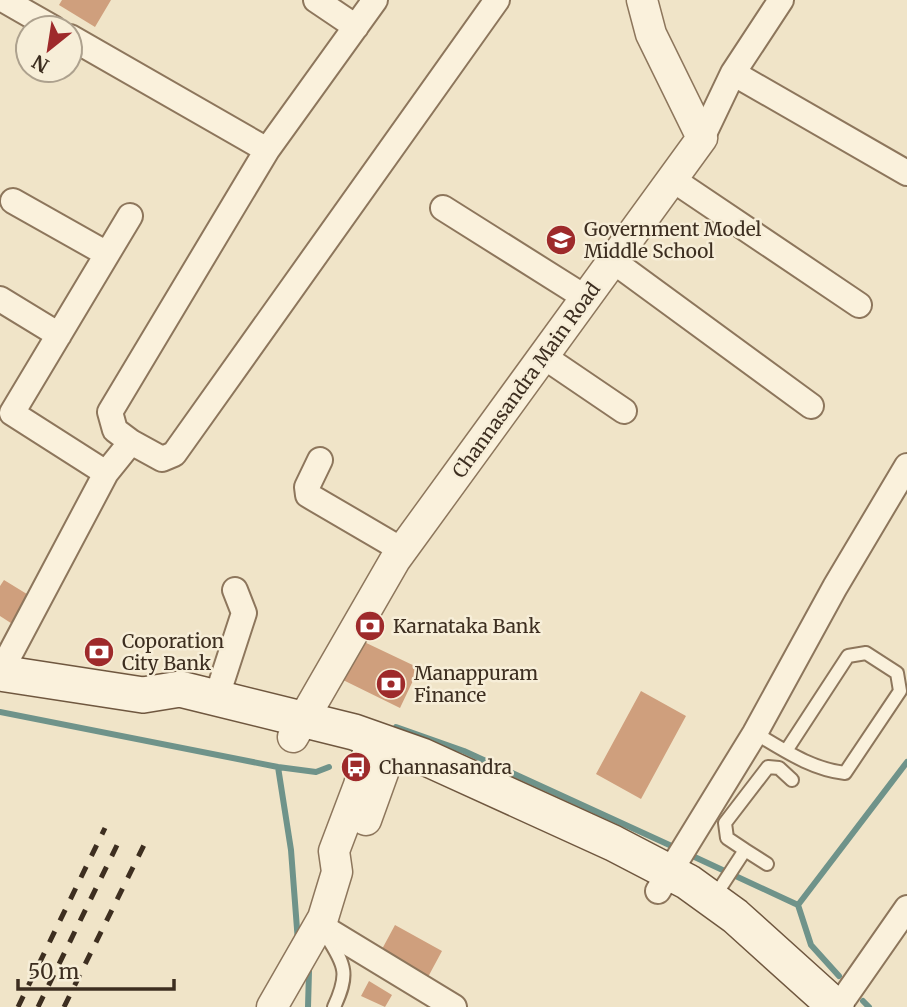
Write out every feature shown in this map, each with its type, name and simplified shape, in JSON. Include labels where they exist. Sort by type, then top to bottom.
[{"type":"main road","points":[[0,673],[143,695],[173,710],[297,729]]},
{"type":"main road","points":[[143,695],[180,689],[216,699],[297,729],[380,751],[671,867],[718,890],[837,1007]]},
{"type":"main road","points":[[671,867],[723,937],[802,1007]]},
{"type":"street","points":[[4,0],[28,14]]},
{"type":"street","points":[[316,0],[356,27]]},
{"type":"street","points":[[375,0],[267,150],[110,412],[115,430],[162,459],[174,454],[497,0]]},
{"type":"street","points":[[702,138],[733,73],[781,0]]},
{"type":"street","points":[[647,4],[652,34],[702,138]]},
{"type":"street","points":[[84,45],[267,150]]},
{"type":"street","points":[[733,73],[907,173]]},
{"type":"street","name":"Channasandra Main Road","points":[[297,729],[402,550],[702,138]]},
{"type":"street","points":[[672,179],[859,304]]},
{"type":"street","points":[[12,201],[107,254]]},
{"type":"street","points":[[443,208],[586,298]]},
{"type":"street","points":[[106,473],[6,409],[59,335],[130,216]]},
{"type":"street","points":[[613,261],[811,406]]},
{"type":"street","points":[[0,299],[59,335]]},
{"type":"street","points":[[543,356],[624,411]]},
{"type":"street","points":[[0,673],[106,473],[131,442]]},
{"type":"street","points":[[320,460],[307,487],[308,495],[402,550]]},
{"type":"street","points":[[671,867],[755,733],[835,587],[907,467]]},
{"type":"street","points":[[216,699],[244,613],[235,590]]},
{"type":"street","points":[[272,1007],[319,925],[337,872],[352,855],[380,751]]},
{"type":"street","points":[[837,1007],[904,920]]},
{"type":"street","points":[[319,925],[453,1007]]},
{"type":"lane","points":[[755,733],[786,751],[822,771],[845,774],[900,691],[897,673],[866,653],[848,656],[786,751]]},
{"type":"lane","points":[[766,863],[727,838],[725,823],[768,767],[779,768],[792,780]]},
{"type":"lane","points":[[718,890],[745,850]]},
{"type":"lane","points":[[319,925],[339,955],[345,972],[344,986],[334,1007]]},
{"type":"building","points":[[62,0],[111,0],[95,27],[84,20],[84,14],[74,14],[59,5]]},
{"type":"building","points":[[4,580],[35,599],[17,627],[0,616],[0,586]]},
{"type":"building","points":[[360,640],[419,668],[400,708],[341,679]]},
{"type":"building","points":[[641,691],[686,716],[641,799],[596,774]]},
{"type":"building","points":[[395,925],[442,951],[428,977],[381,951]]},
{"type":"building","points":[[369,981],[392,995],[385,1007],[361,996]]},
{"type":"waterway","points":[[0,712],[278,767],[316,772],[329,767]]},
{"type":"waterway","points":[[396,727],[464,751],[676,848]]},
{"type":"waterway","points":[[686,853],[798,905],[907,762]]},
{"type":"waterway","points":[[278,767],[291,850],[298,942]]},
{"type":"waterway","points":[[798,905],[811,945],[839,976]]},
{"type":"waterway","points":[[308,1007],[309,971]]},
{"type":"waterway","points":[[863,1001],[869,1007]]},
{"type":"railway","points":[[18,1007],[105,828]]},
{"type":"railway","points":[[38,1007],[122,835]]},
{"type":"railway","points":[[64,1007],[144,845]]},
{"type":"place","name":"Government Model Middle School","points":[[561,240]]},
{"type":"place","name":"Karnataka Bank","points":[[370,626]]},
{"type":"place","name":"Coporation City Bank","points":[[99,652]]},
{"type":"place","name":"Manappuram Finance","points":[[391,684]]},
{"type":"place","name":"Channasandra","points":[[356,767]]}]
